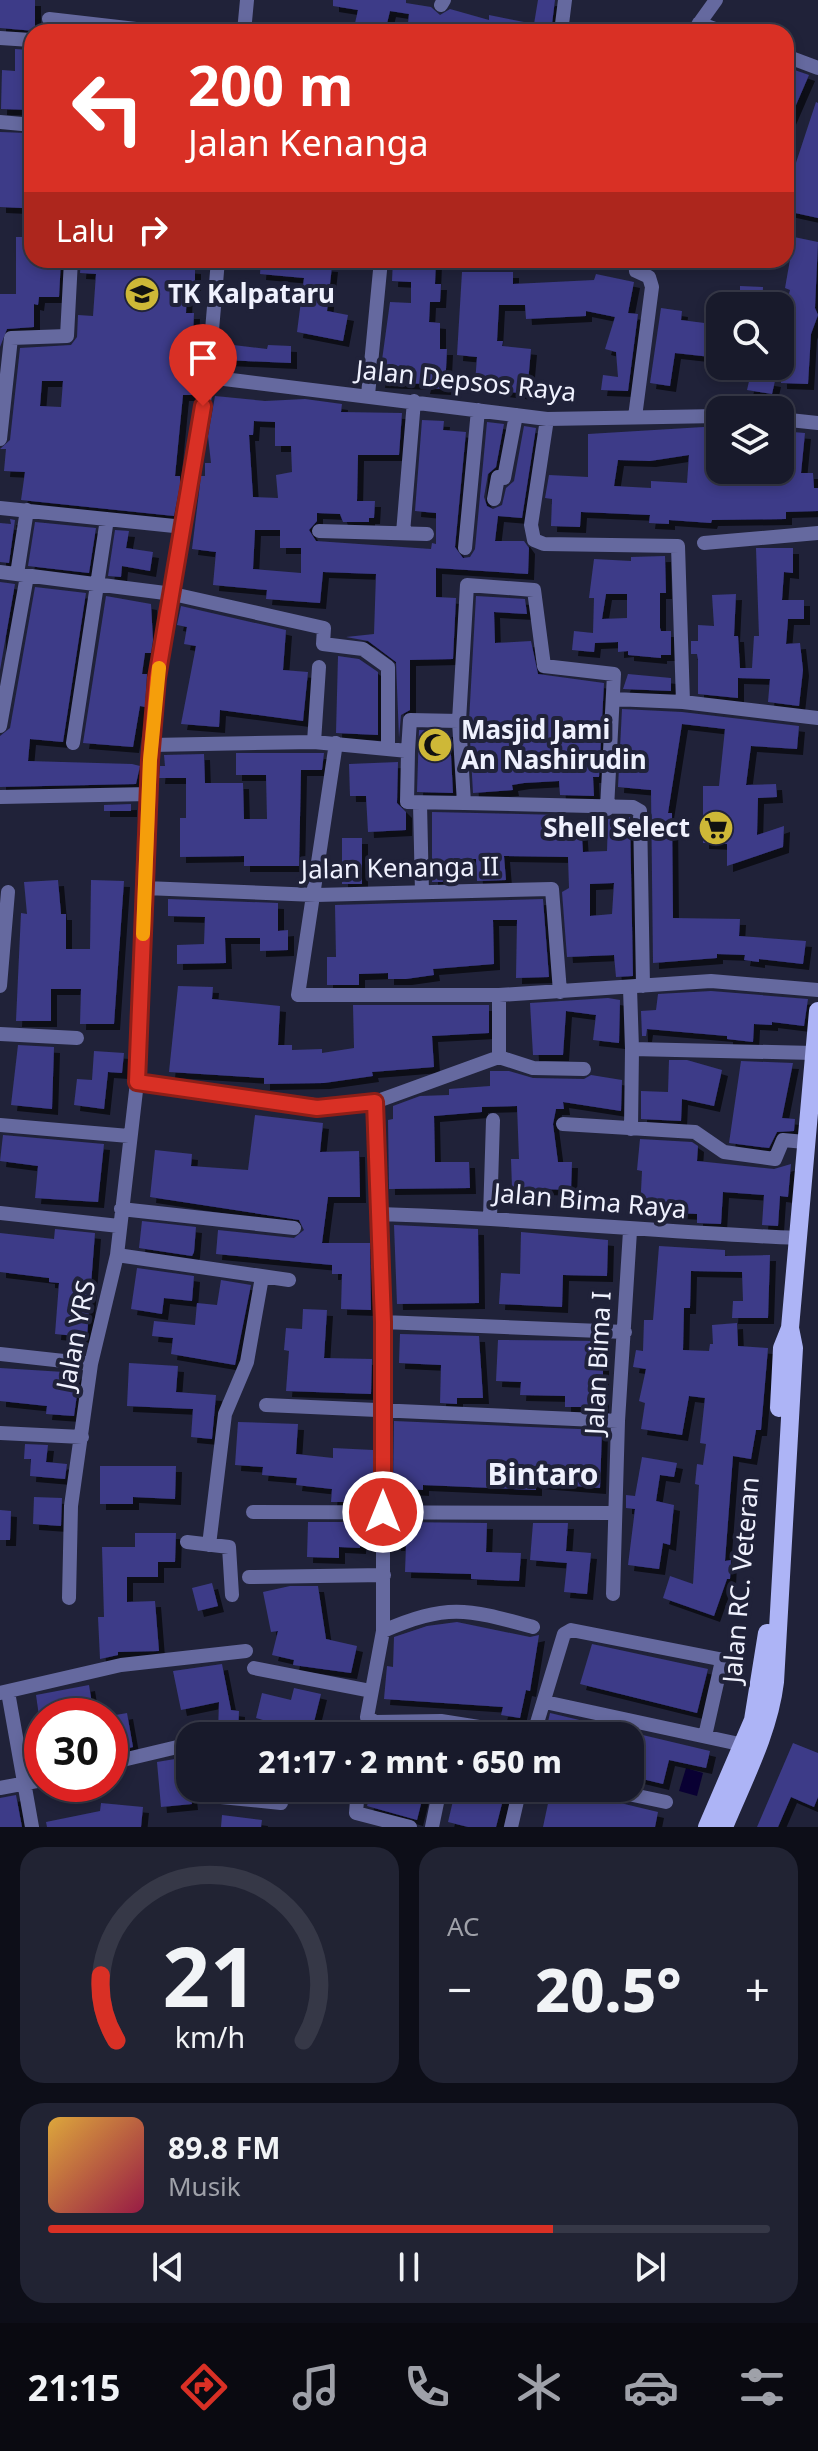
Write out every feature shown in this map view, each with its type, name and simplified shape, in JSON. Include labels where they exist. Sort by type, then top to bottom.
[{"type":"main road","name":"Jalan RC. Veteran","points":[[724,1827],[773,1702],[782,1348],[790,1328],[818,1011]]},
{"type":"main road","name":"Jalan RC. Veteran","points":[[707,1827],[744,1745],[773,1631]]},
{"type":"street","points":[[245,24],[247,0]]},
{"type":"street","points":[[562,24],[565,0]]},
{"type":"street","points":[[699,24],[716,0]]},
{"type":"street","points":[[49,19],[92,24]]},
{"type":"street","points":[[0,38],[24,40]]},
{"type":"street","points":[[794,59],[818,68]]},
{"type":"street","points":[[0,122],[22,124]]},
{"type":"street","points":[[0,439],[11,338],[66,337],[70,268]]},
{"type":"street","name":"Jalan YRS","points":[[69,1598],[71,1506],[91,1364],[117,1255],[137,1082],[151,745],[168,593],[184,527],[208,377],[217,268]]},
{"type":"street","points":[[368,395],[380,268]]},
{"type":"street","points":[[635,417],[652,287],[649,277],[636,268]]},
{"type":"street","name":"Jalan Depsos Raya","points":[[208,377],[547,419],[706,416]]},
{"type":"street","points":[[403,533],[414,401]]},
{"type":"street","points":[[465,548],[478,410]]},
{"type":"street","points":[[494,499],[498,477],[504,478],[516,415]]},
{"type":"street","points":[[547,419],[531,525],[534,540],[544,544],[678,546],[683,702]]},
{"type":"street","points":[[794,420],[818,423]]},
{"type":"street","points":[[0,508],[184,527]]},
{"type":"street","points":[[0,726],[22,575],[27,510]]},
{"type":"street","points":[[73,743],[107,519]]},
{"type":"street","points":[[319,531],[427,534]]},
{"type":"street","points":[[704,543],[818,533]]},
{"type":"street","points":[[0,572],[168,593],[324,628],[323,644],[369,653],[390,672],[388,748]]},
{"type":"street","points":[[464,803],[459,721],[468,584],[534,590],[544,666],[613,673],[607,809]]},
{"type":"street","points":[[314,742],[319,667]]},
{"type":"street","points":[[613,699],[683,702],[818,718]]},
{"type":"street","points":[[459,721],[410,720],[405,799],[420,804],[633,807],[641,815],[631,1129]]},
{"type":"street","points":[[151,745],[314,742],[408,751]]},
{"type":"street","points":[[336,743],[316,895],[298,995],[499,995],[711,981],[818,990]]},
{"type":"street","points":[[0,797],[149,794]]},
{"type":"street","points":[[420,804],[422,892]]},
{"type":"street","name":"Jalan Kenanga II","points":[[145,888],[316,895],[553,890],[560,992]]},
{"type":"street","points":[[0,986],[8,892]]},
{"type":"street","points":[[499,995],[499,1057]]},
{"type":"street","points":[[0,1034],[77,1038]]},
{"type":"street","points":[[632,1049],[814,1053]]},
{"type":"street","points":[[137,1082],[317,1108],[375,1102],[499,1057],[533,1068],[584,1069]]},
{"type":"street","points":[[375,1102],[383,1322],[384,1575],[383,1631],[367,1717],[381,1722],[447,1722]]},
{"type":"street","points":[[490,1217],[493,1120]]},
{"type":"street","points":[[563,1124],[695,1132],[724,1152],[775,1159],[783,1140],[805,1142]]},
{"type":"street","points":[[0,1125],[129,1136]]},
{"type":"street","points":[[121,1209],[294,1228]]},
{"type":"street","points":[[0,1213],[119,1226]]},
{"type":"street","name":"Jalan Bima Raya","points":[[380,1214],[490,1217],[630,1231],[797,1238]]},
{"type":"street","name":"Jalan Bima I","points":[[613,1594],[618,1421],[630,1231]]},
{"type":"street","points":[[117,1255],[216,1276],[289,1280]]},
{"type":"street","points":[[209,1545],[225,1414],[247,1362],[262,1277]]},
{"type":"street","points":[[383,1322],[625,1332]]},
{"type":"street","points":[[0,1354],[91,1364]]},
{"type":"street","points":[[266,1405],[618,1421]]},
{"type":"street","points":[[0,1433],[82,1437]]},
{"type":"street","points":[[253,1512],[615,1513]]},
{"type":"street","points":[[187,1542],[229,1547],[232,1595]]},
{"type":"street","points":[[249,1577],[384,1575]]},
{"type":"street","points":[[383,1631],[418,1616],[469,1610],[533,1627]]},
{"type":"street","points":[[538,1722],[564,1634],[571,1630],[716,1657],[721,1665],[705,1736]]},
{"type":"street","points":[[24,1780],[4,1693],[121,1665],[246,1651]]},
{"type":"street","points":[[254,1668],[371,1691]]},
{"type":"street","points":[[545,1702],[744,1745]]},
{"type":"street","points":[[128,1759],[176,1747]]},
{"type":"street","points":[[0,1788],[24,1784]]},
{"type":"street","points":[[644,1797],[666,1802]]},
{"type":"street","points":[[28,1802],[32,1827]]},
{"type":"street","points":[[271,1802],[281,1803]]},
{"type":"street","points":[[357,1802],[356,1813],[410,1827]]},
{"type":"street","points":[[432,1827],[437,1802]]},
{"type":"street","points":[[511,1827],[517,1802]]},
{"type":"shaded area","points":[[686,1768],[703,1773],[697,1796],[679,1791]]},
{"type":"building","points":[[0,0],[35,0],[35,24],[24,24],[24,30],[0,28]]},
{"type":"building","points":[[333,0],[406,0],[406,3],[431,7],[440,15],[450,9],[489,20],[489,15],[534,24],[408,24],[409,14],[390,11],[387,24],[355,24],[358,10],[333,6]]},
{"type":"building","points":[[538,0],[555,0],[552,24],[534,24]]},
{"type":"building","points":[[15,49],[24,50],[24,110],[1,109],[2,70],[15,71]]},
{"type":"building","points":[[794,70],[809,75],[794,110]]},
{"type":"building","points":[[816,102],[818,218],[794,213],[794,169]]},
{"type":"building","points":[[0,132],[24,133],[22,208],[0,207]]},
{"type":"building","points":[[16,237],[24,237],[24,268],[61,268],[59,297],[39,297],[38,305],[34,304],[34,327],[7,329],[0,347],[0,294],[16,294]]},
{"type":"building","points":[[794,237],[818,242],[815,308],[818,315],[811,334],[808,384],[781,383],[781,380],[794,380],[794,292],[785,288],[789,268],[794,268]]},
{"type":"building","points":[[80,268],[195,268],[195,285],[187,285],[186,313],[194,313],[193,335],[182,335],[183,365],[199,365],[195,395],[183,395],[175,476],[180,476],[180,485],[174,516],[21,500],[25,472],[4,471],[6,449],[0,449],[10,440],[20,348],[71,345],[77,337],[78,315],[93,316],[96,274],[80,273]],"holes":[[[42,381],[63,381],[61,407],[40,406]]]},
{"type":"building","points":[[260,268],[332,268],[327,311],[348,315],[343,341],[297,332],[304,278],[260,274]]},
{"type":"building","points":[[393,268],[436,268],[435,284],[441,284],[440,302],[430,302],[429,322],[440,323],[440,349],[447,349],[445,389],[424,388],[425,384],[379,382],[390,302],[411,303],[411,282],[392,281]]},
{"type":"building","points":[[462,272],[513,272],[513,284],[594,280],[596,274],[634,282],[628,313],[638,314],[628,391],[601,390],[603,375],[618,377],[616,352],[605,349],[615,317],[586,311],[586,316],[526,319],[525,305],[499,305],[497,341],[503,341],[502,346],[531,349],[527,394],[502,391],[502,385],[475,383],[477,357],[457,355]]},
{"type":"building","points":[[740,286],[763,287],[763,292],[740,292]]},
{"type":"building","points":[[661,308],[682,311],[681,320],[706,323],[706,356],[675,353],[670,386],[650,383]]},
{"type":"building","points":[[225,344],[267,349],[268,345],[291,346],[291,363],[224,360]]},
{"type":"building","points":[[749,380],[775,381],[772,394],[747,390]]},
{"type":"building","points":[[215,396],[265,401],[305,399],[342,404],[341,412],[402,413],[399,455],[358,455],[357,501],[375,501],[374,518],[369,518],[369,522],[343,522],[340,514],[317,513],[317,521],[309,530],[316,541],[431,549],[432,543],[436,544],[436,513],[415,511],[422,420],[444,421],[443,430],[466,432],[455,547],[463,558],[470,557],[475,549],[487,422],[504,424],[496,467],[488,474],[484,497],[487,506],[493,509],[502,505],[506,488],[514,481],[524,426],[536,428],[522,518],[498,516],[495,541],[524,541],[529,548],[528,574],[436,568],[436,597],[456,598],[453,659],[410,660],[410,710],[401,715],[399,738],[396,662],[368,641],[346,637],[374,634],[376,574],[323,572],[320,603],[266,599],[267,590],[213,585],[216,552],[192,549],[201,476],[205,476],[205,463],[211,463],[208,436]],"holes":[[[254,421],[275,422],[275,446],[291,446],[292,472],[276,475],[278,498],[253,497],[249,435],[253,435]],[[255,530],[280,530],[280,548],[301,548],[301,573],[253,569]]]},
{"type":"building","points":[[706,427],[706,484],[794,484],[794,432],[805,433],[801,473],[813,473],[814,488],[818,488],[818,511],[786,512],[786,519],[712,520],[711,523],[669,520],[669,524],[649,523],[650,515],[581,512],[580,527],[551,526],[552,499],[545,498],[549,475],[588,477],[588,434]],"holes":[[[689,455],[687,483],[651,481],[651,488],[614,486],[618,460],[650,461]]]},
{"type":"building","points":[[10,519],[15,520],[9,563],[0,562],[0,523],[11,524]]},
{"type":"building","points":[[35,522],[96,528],[89,573],[28,566]]},
{"type":"building","points":[[115,530],[129,531],[126,548],[153,552],[150,571],[122,566],[121,577],[108,576]]},
{"type":"building","points":[[756,548],[793,548],[793,573],[784,572],[782,600],[804,600],[804,619],[788,619],[786,644],[800,643],[803,670],[799,706],[768,702],[770,679],[738,678],[738,698],[698,694],[698,660],[697,654],[691,654],[691,641],[698,641],[698,625],[714,626],[712,595],[736,594],[734,636],[738,636],[740,668],[752,668],[754,636],[759,636]]},
{"type":"building","points":[[665,556],[666,593],[660,593],[660,628],[661,631],[671,631],[671,655],[661,655],[661,658],[628,655],[628,651],[618,652],[618,642],[595,643],[594,652],[572,650],[574,631],[593,633],[594,598],[589,598],[594,559],[631,561],[631,557]],"holes":[[[606,594],[627,594],[627,618],[602,619]]]},
{"type":"building","points":[[0,582],[15,584],[0,670]]},
{"type":"building","points":[[35,587],[86,593],[63,742],[30,739],[28,761],[132,764],[140,766],[136,784],[0,787],[0,736],[10,728]]},
{"type":"building","points":[[106,596],[151,604],[153,640],[151,653],[145,653],[142,674],[147,674],[145,707],[140,706],[133,747],[83,743]]},
{"type":"building","points":[[476,596],[525,599],[527,614],[494,612],[495,643],[531,641],[538,674],[604,683],[599,777],[593,777],[594,796],[560,795],[559,781],[524,783],[512,785],[513,790],[473,793],[469,721]]},
{"type":"building","points":[[181,606],[286,630],[283,670],[308,672],[303,721],[220,710],[219,727],[181,724],[196,646],[184,644],[187,627],[177,625]]},
{"type":"building","points":[[338,656],[359,659],[378,672],[378,735],[336,733]]},
{"type":"building","points":[[628,674],[671,678],[671,691],[623,689]]},
{"type":"building","points":[[622,709],[682,712],[799,726],[797,749],[751,746],[746,785],[776,784],[777,797],[758,798],[757,835],[784,826],[783,847],[727,866],[727,844],[703,843],[703,786],[719,786],[725,729],[682,724],[668,813],[672,813],[673,918],[740,919],[739,936],[806,941],[803,964],[759,959],[759,962],[744,960],[745,955],[717,954],[717,958],[653,963],[651,790],[618,787]]},
{"type":"building","points":[[419,730],[447,731],[450,736],[453,793],[417,792]]},
{"type":"building","points":[[236,753],[324,753],[322,770],[301,770],[299,866],[244,866],[244,856],[180,857],[180,818],[186,818],[186,778],[159,778],[160,766],[165,766],[164,755],[204,754],[205,783],[243,783],[244,819],[267,819],[266,775],[236,775]]},
{"type":"building","points":[[398,762],[397,803],[406,812],[406,830],[368,832],[366,796],[350,796],[349,764]]},
{"type":"building","points":[[131,804],[131,811],[104,811],[104,805]]},
{"type":"building","points":[[432,812],[561,815],[561,823],[581,823],[583,852],[607,851],[608,819],[630,817],[633,976],[616,977],[614,955],[567,957],[562,892],[569,888],[568,857],[504,856],[506,880],[477,881],[476,859],[450,859],[451,882],[432,882]],"holes":[[[614,883],[612,914],[590,916],[590,884]]]},
{"type":"building","points":[[342,838],[362,838],[362,884],[342,884]]},
{"type":"building","points":[[58,880],[61,914],[66,914],[66,949],[90,949],[91,880],[124,881],[114,1024],[80,1024],[81,989],[51,989],[51,1021],[16,1021],[21,913],[27,914],[24,882]]},
{"type":"building","points":[[168,899],[278,903],[278,931],[288,930],[288,950],[260,951],[260,938],[225,938],[226,963],[177,964],[177,945],[204,944],[205,917],[168,916]]},
{"type":"building","points":[[543,899],[549,977],[516,978],[517,920],[493,920],[494,964],[433,969],[434,975],[406,979],[388,979],[388,973],[359,974],[359,985],[327,985],[327,957],[336,957],[335,905]]},
{"type":"building","points":[[178,986],[213,987],[212,999],[280,1006],[278,1045],[292,1045],[292,1050],[322,1049],[322,1053],[354,1048],[353,1005],[489,1005],[489,1033],[432,1036],[434,1067],[372,1072],[373,1076],[324,1083],[264,1084],[264,1078],[169,1072]]},
{"type":"building","points":[[711,991],[808,999],[804,1026],[772,1022],[772,1025],[754,1024],[753,1042],[727,1039],[727,1036],[647,1029],[646,1036],[642,1036],[641,1011],[656,1010],[658,994]]},
{"type":"building","points":[[620,1000],[619,1043],[593,1040],[596,1015],[566,1011],[563,1055],[533,1055],[530,1003]]},
{"type":"building","points":[[18,1045],[54,1047],[52,1109],[11,1105]]},
{"type":"building","points":[[94,1051],[124,1053],[122,1073],[108,1072],[104,1109],[74,1105],[77,1079],[92,1080]]},
{"type":"building","points":[[669,1060],[687,1060],[722,1070],[714,1106],[682,1099],[681,1121],[641,1119],[641,1091],[668,1092]]},
{"type":"building","points":[[741,1061],[793,1063],[782,1118],[795,1119],[794,1131],[777,1132],[769,1148],[729,1143]]},
{"type":"building","points":[[490,1071],[509,1071],[533,1078],[584,1079],[591,1075],[622,1080],[621,1111],[563,1102],[564,1109],[556,1109],[553,1124],[558,1162],[572,1162],[571,1190],[512,1188],[511,1159],[519,1159],[517,1106],[482,1107],[482,1112],[434,1116],[435,1162],[469,1162],[470,1188],[389,1189],[388,1120],[393,1119],[393,1106],[420,1096],[449,1095],[449,1089],[490,1086]]},
{"type":"building","points":[[255,1115],[323,1123],[320,1152],[359,1151],[360,1197],[328,1197],[322,1243],[370,1243],[371,1310],[341,1309],[342,1274],[332,1274],[332,1265],[216,1254],[218,1230],[294,1238],[304,1230],[299,1220],[150,1197],[155,1150],[192,1154],[191,1166],[248,1170]]},
{"type":"building","points":[[3,1135],[104,1144],[98,1202],[35,1198],[38,1166],[0,1161]]},
{"type":"building","points":[[640,1139],[692,1142],[698,1146],[697,1161],[774,1169],[791,1164],[788,1197],[780,1196],[778,1226],[762,1225],[764,1195],[723,1192],[721,1224],[697,1223],[697,1214],[640,1211],[642,1171],[637,1170]]},
{"type":"building","points":[[142,1221],[196,1227],[192,1256],[139,1248]]},
{"type":"building","points":[[394,1225],[478,1229],[479,1303],[397,1304]]},
{"type":"building","points":[[55,1229],[95,1233],[87,1337],[55,1334],[59,1283],[49,1282],[49,1278],[0,1272],[0,1233],[54,1239]]},
{"type":"building","points":[[521,1232],[608,1240],[607,1276],[563,1275],[562,1307],[499,1304],[501,1273],[520,1274]]},
{"type":"building","points":[[659,1246],[725,1250],[725,1256],[770,1255],[768,1318],[732,1318],[733,1301],[743,1301],[742,1272],[691,1271],[690,1308],[684,1308],[683,1350],[709,1351],[710,1344],[713,1344],[712,1325],[737,1323],[738,1346],[768,1348],[761,1430],[756,1430],[751,1459],[733,1456],[725,1561],[731,1560],[730,1579],[727,1579],[714,1616],[663,1598],[670,1576],[693,1584],[699,1485],[695,1484],[697,1464],[703,1465],[706,1444],[700,1443],[705,1398],[689,1396],[682,1435],[641,1429],[645,1403],[639,1401],[646,1369],[633,1367],[636,1350],[643,1351],[644,1320],[653,1320]]},
{"type":"building","points":[[137,1268],[194,1276],[192,1301],[164,1298],[162,1314],[131,1309]]},
{"type":"building","points":[[221,1280],[251,1285],[235,1365],[171,1354],[173,1338],[152,1336],[154,1321],[195,1325],[197,1303],[217,1305]]},
{"type":"building","points":[[303,1309],[327,1310],[324,1358],[372,1359],[371,1394],[286,1391],[289,1351],[284,1350],[286,1328],[302,1329]]},
{"type":"building","points":[[400,1334],[479,1336],[483,1398],[457,1398],[457,1404],[440,1403],[441,1365],[399,1363]]},
{"type":"building","points":[[498,1340],[603,1341],[603,1407],[565,1407],[565,1396],[520,1395],[521,1382],[496,1381]]},
{"type":"building","points":[[129,1363],[178,1366],[176,1392],[216,1395],[212,1439],[191,1437],[193,1409],[127,1406]]},
{"type":"building","points":[[0,1368],[80,1373],[74,1416],[46,1414],[47,1406],[0,1401]]},
{"type":"building","points":[[394,1421],[602,1430],[600,1488],[536,1483],[536,1490],[423,1485],[423,1490],[393,1488]]},
{"type":"building","points":[[238,1422],[298,1424],[296,1454],[333,1458],[333,1448],[373,1450],[373,1502],[331,1502],[332,1489],[296,1485],[297,1478],[262,1475],[263,1467],[235,1465]]},
{"type":"building","points":[[25,1444],[48,1445],[46,1462],[67,1464],[65,1479],[30,1476],[31,1459],[24,1459]]},
{"type":"building","points":[[642,1457],[677,1463],[674,1477],[660,1475],[656,1501],[674,1505],[670,1545],[663,1543],[659,1569],[628,1565],[635,1509],[626,1508],[626,1495],[635,1496]]},
{"type":"building","points":[[100,1466],[176,1466],[175,1499],[133,1497],[133,1504],[100,1504]]},
{"type":"building","points":[[34,1497],[62,1498],[61,1526],[33,1524]]},
{"type":"building","points":[[0,1510],[11,1511],[10,1540],[0,1540]]},
{"type":"building","points":[[308,1522],[361,1522],[360,1548],[339,1547],[339,1558],[307,1557]]},
{"type":"building","points":[[396,1522],[487,1523],[486,1552],[521,1553],[519,1581],[471,1579],[471,1574],[405,1572],[406,1545],[395,1545]]},
{"type":"building","points":[[533,1523],[568,1523],[566,1551],[591,1553],[587,1594],[564,1592],[567,1563],[530,1560]]},
{"type":"building","points":[[135,1533],[176,1533],[175,1562],[158,1562],[158,1577],[127,1577],[127,1602],[155,1601],[159,1651],[118,1652],[118,1655],[100,1659],[98,1617],[104,1617],[102,1547],[135,1547]]},
{"type":"building","points":[[212,1583],[218,1606],[198,1611],[192,1588]]},
{"type":"building","points":[[290,1586],[318,1586],[326,1639],[357,1646],[351,1673],[293,1665],[294,1660],[272,1655],[278,1631],[271,1632],[263,1592]]},
{"type":"building","points":[[457,1622],[530,1637],[539,1635],[530,1691],[526,1690],[520,1718],[501,1715],[503,1707],[384,1699],[387,1666],[393,1667],[394,1637],[427,1626]]},
{"type":"building","points":[[592,1644],[708,1669],[697,1713],[580,1684]]},
{"type":"building","points":[[222,1664],[231,1710],[239,1711],[238,1722],[218,1722],[219,1702],[181,1710],[173,1671]]},
{"type":"building","points":[[89,1685],[91,1698],[36,1698],[36,1695]]},
{"type":"building","points":[[294,1688],[321,1694],[314,1722],[270,1722],[256,1718],[262,1693],[291,1700]]},
{"type":"building","points":[[550,1713],[588,1722],[548,1722]]},
{"type":"building","points":[[128,1719],[133,1747],[128,1748]]},
{"type":"building","points":[[644,1735],[710,1751],[706,1768],[669,1760],[663,1784],[644,1779]]},
{"type":"building","points":[[793,1743],[818,1753],[818,1797],[814,1807],[791,1797],[778,1827],[757,1827]]},
{"type":"building","points":[[176,1759],[176,1802],[192,1804],[161,1807],[157,1762]]},
{"type":"building","points":[[16,1795],[22,1827],[0,1827],[0,1798]]},
{"type":"building","points":[[368,1802],[422,1802],[417,1820],[367,1806]]},
{"type":"building","points":[[453,1802],[502,1802],[496,1827],[468,1827],[448,1822]]},
{"type":"building","points":[[548,1802],[616,1802],[658,1812],[655,1827],[543,1827]]},
{"type":"building","points":[[101,1803],[143,1807],[141,1827],[47,1827],[46,1822],[100,1811]]},
{"type":"building","points":[[222,1815],[262,1820],[261,1827],[221,1827]]},
{"type":"slow traffic","points":[[143,934],[150,760],[159,668]]},
{"type":"place","name":"TK Kalpataru","points":[[142,294]]},
{"type":"place","name":"Masjid Jami An Nashirudin","points":[[435,745]]},
{"type":"place","name":"Shell Select","points":[[716,828]]},
{"type":"district","name":"Bintaro","points":[[543,1475]]},
{"type":"route","points":[[203,406],[157,678],[150,760],[137,1082],[317,1108],[375,1102],[383,1322],[383,1512]]}]
